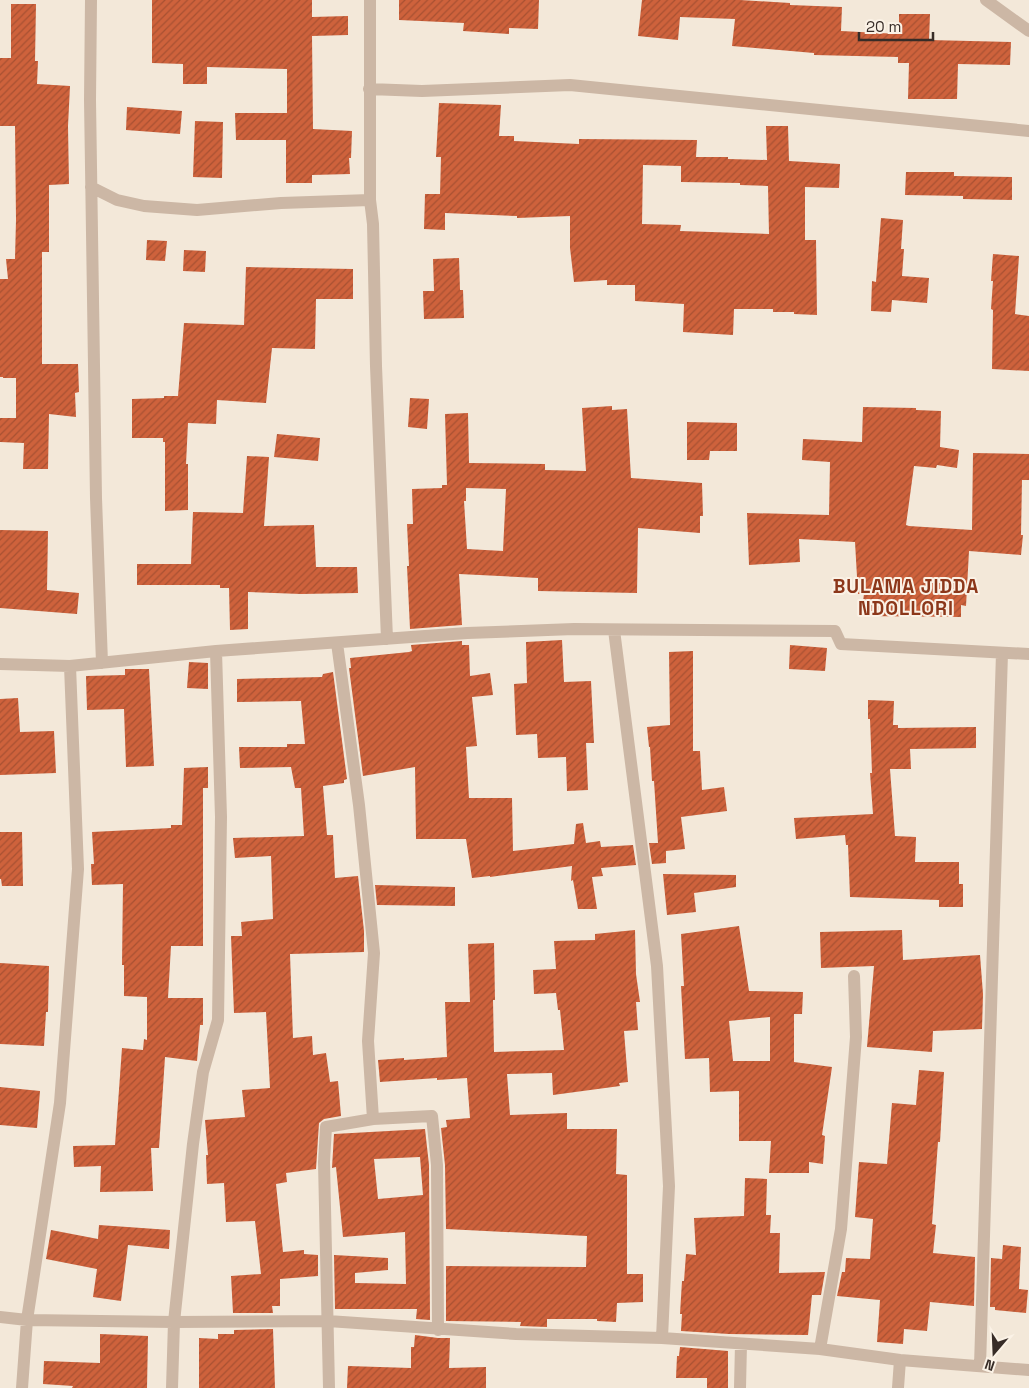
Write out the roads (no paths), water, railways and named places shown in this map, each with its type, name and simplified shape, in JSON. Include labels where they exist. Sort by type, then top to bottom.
[{"type":"street","points":[[91,0],[91,187],[96,498],[102,663]]},
{"type":"street","points":[[370,0],[370,200],[373,224],[376,366],[387,639]]},
{"type":"street","points":[[986,0],[1029,31]]},
{"type":"street","points":[[369,89],[422,91],[570,85],[1029,131]]},
{"type":"street","points":[[91,187],[117,200],[144,206],[197,210],[282,203],[370,200]]},
{"type":"street","points":[[0,664],[70,666],[216,652],[467,633],[574,629],[835,631],[841,644],[1029,654]]},
{"type":"street","points":[[614,630],[657,966],[669,1186],[662,1338]]},
{"type":"street","points":[[337,643],[359,805],[374,953],[368,1041],[372,1119]]},
{"type":"street","points":[[172,1388],[174,1322],[193,1144],[203,1072],[218,1020],[221,817],[216,652]]},
{"type":"street","points":[[980,1366],[1002,654]]},
{"type":"street","points":[[22,1388],[27,1320],[60,1103],[78,869],[70,666]]},
{"type":"street","points":[[820,1349],[841,1229],[856,1037],[854,976]]},
{"type":"street","points":[[329,1388],[324,1162],[326,1127],[372,1119],[432,1116],[437,1166],[438,1330]]},
{"type":"street","points":[[0,1317],[27,1320],[174,1322],[328,1321],[516,1334],[662,1338],[820,1349],[900,1360],[1029,1370]]},
{"type":"street","points":[[740,1388],[741,1344]]},
{"type":"street","points":[[898,1388],[900,1360]]},
{"type":"district","name":"BULAMA JIDDA NDOLLORI","points":[[906,597]]}]
